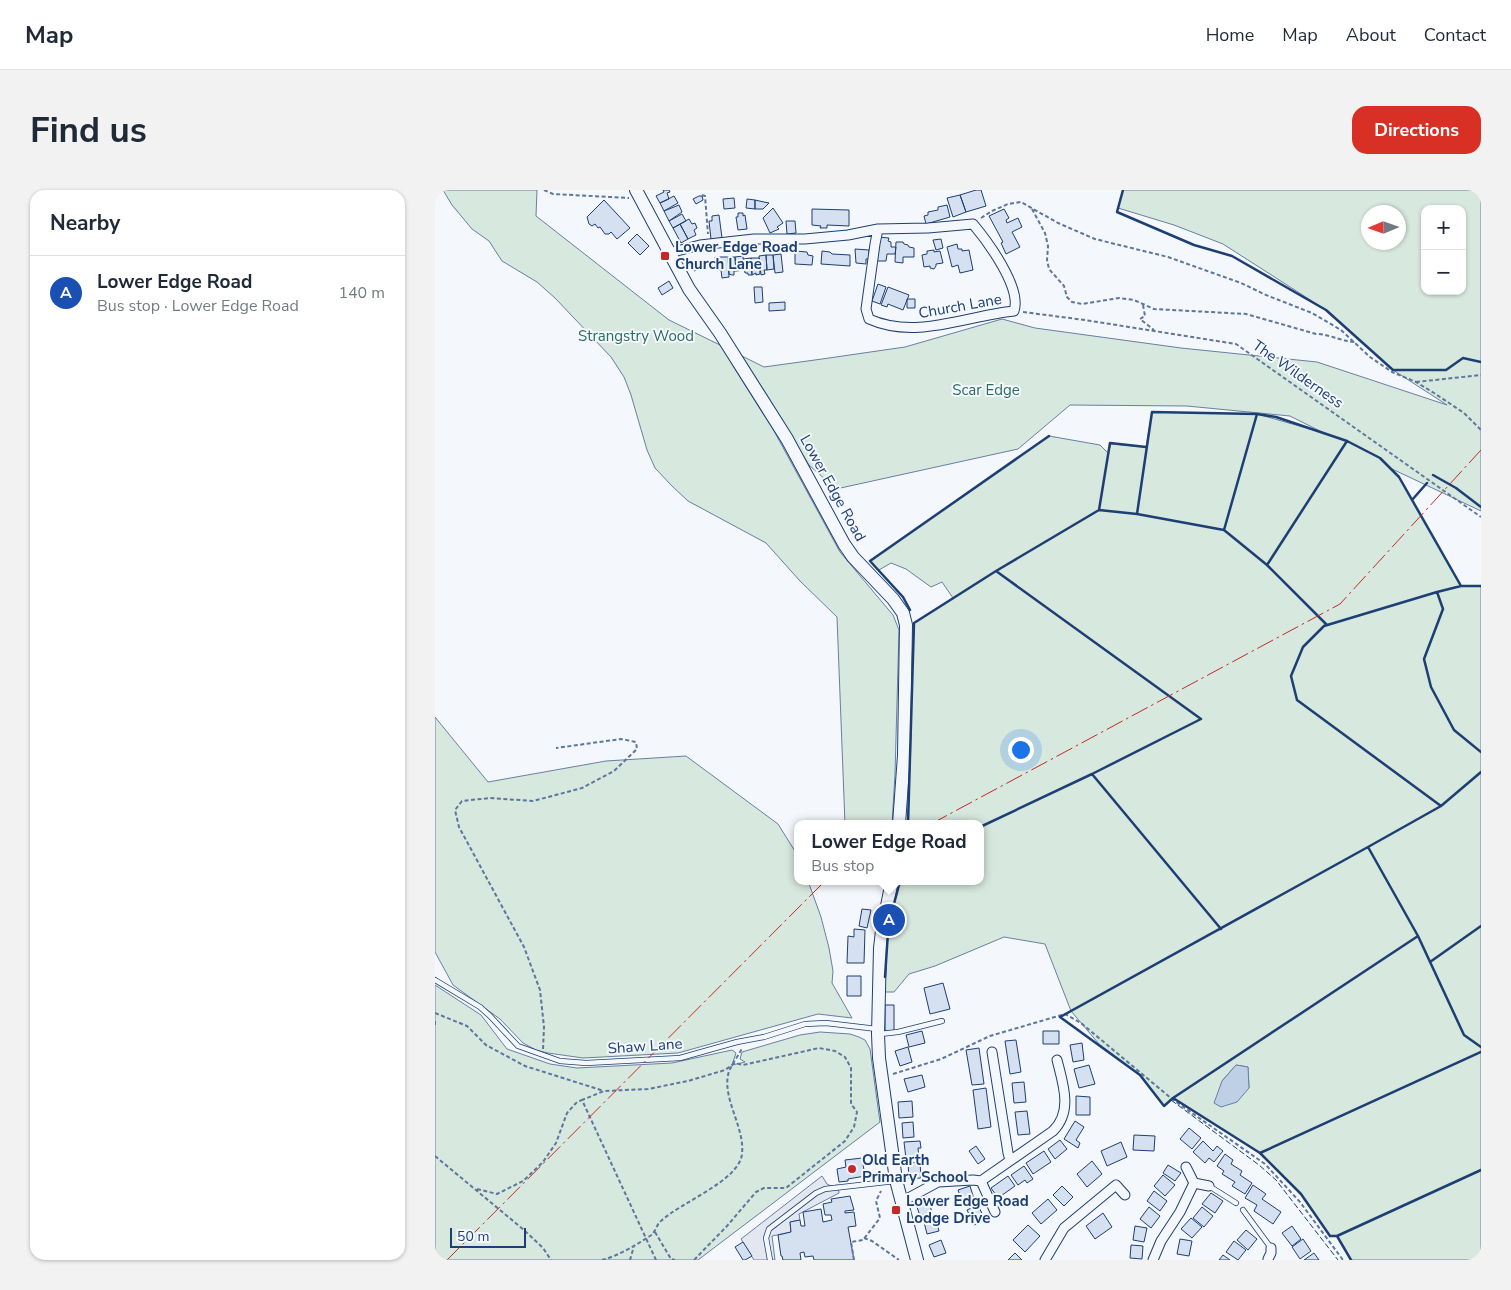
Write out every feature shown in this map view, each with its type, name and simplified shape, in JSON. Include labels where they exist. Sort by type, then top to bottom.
[{"type":"street","name":"Lower Edge Road","points":[[638,194],[689,289],[720,333],[787,439],[844,544],[853,557],[893,599],[903,613],[906,625],[907,653],[904,755],[899,820]]},
{"type":"street","points":[[669,252],[709,244],[754,239],[805,239],[878,229],[928,228],[973,224]]},
{"type":"street","name":"Church Lane","points":[[878,229],[866,309],[869,319],[883,326],[912,328],[1014,311],[1016,304],[1014,291],[991,249],[973,224]]},
{"type":"street","points":[[891,885],[882,930],[878,1032],[881,1077],[891,1181],[901,1202],[917,1260]]},
{"type":"street","points":[[992,1052],[1010,1160]]},
{"type":"street","points":[[901,1202],[938,1182],[981,1181],[1053,1132],[1060,1121],[1065,1098],[1057,1060]]},
{"type":"street","points":[[1185,1167],[1194,1183],[1209,1186]]},
{"type":"street","points":[[981,1181],[995,1212]]},
{"type":"street","points":[[1153,1260],[1161,1240],[1180,1212],[1194,1183]]},
{"type":"street","points":[[1045,1260],[1068,1224],[1116,1185],[1125,1195]]},
{"type":"street","points":[[1271,1248],[1271,1260]]},
{"type":"lane","name":"Shaw Lane","points":[[435,980],[479,1007],[518,1046],[542,1056],[573,1063],[680,1058],[763,1037],[805,1024],[826,1023],[878,1032],[898,1032],[942,1021]]},
{"type":"lane","points":[[770,1260],[766,1238],[769,1229],[816,1193],[825,1190],[891,1181]]},
{"type":"lane","points":[[1209,1186],[1236,1203]]},
{"type":"lane","points":[[1243,1210],[1271,1248]]},
{"type":"path","points":[[544,190],[553,194],[638,194]]},
{"type":"path","points":[[701,195],[705,196],[709,244]]},
{"type":"path","points":[[973,224],[992,211],[1007,204],[1021,202],[1058,223],[1095,239],[1168,257],[1241,283],[1312,313],[1341,330],[1370,357],[1392,372],[1416,382],[1464,413],[1481,430]]},
{"type":"path","points":[[1031,208],[1045,233],[1048,246],[1047,260],[1049,269],[1064,286],[1067,297],[1072,302],[1082,304],[1119,298],[1133,300],[1154,309],[1246,314],[1316,334],[1325,334],[1343,342],[1355,342]]},
{"type":"path","points":[[1143,305],[1145,316],[1141,319],[1156,331]]},
{"type":"path","name":"The Wilderness","points":[[1014,311],[1085,320],[1236,344],[1481,517]]},
{"type":"path","points":[[1416,382],[1481,375]]},
{"type":"path","points":[[542,1056],[544,1027],[541,990],[524,947],[459,827],[455,810],[462,801],[490,798],[533,801],[582,788],[614,770],[637,749],[636,742],[621,739],[556,748]]},
{"type":"path","points":[[435,1013],[467,1026],[486,1045],[525,1066],[604,1091]]},
{"type":"path","points":[[881,1077],[941,1059],[990,1036],[1065,1014],[1081,1023],[1172,1099],[1265,1164],[1300,1202],[1343,1260]]},
{"type":"path","points":[[435,1021],[435,1026]]},
{"type":"path","points":[[602,1260],[623,1252],[655,1232],[660,1222],[720,1182],[739,1166],[742,1156],[742,1144],[728,1087],[728,1074],[744,1041]]},
{"type":"path","points":[[475,1188],[497,1194],[523,1181],[543,1162],[555,1143],[567,1113],[577,1102],[604,1091],[648,1089],[688,1081],[725,1070],[735,1063],[743,1065],[819,1048],[835,1051],[845,1057],[851,1068],[851,1104],[857,1112],[854,1127],[845,1141],[786,1188],[764,1188],[755,1192],[727,1226],[693,1260]]},
{"type":"path","points":[[582,1100],[656,1260]]},
{"type":"path","points":[[435,1156],[524,1230],[543,1248],[551,1260]]},
{"type":"path","points":[[854,1260],[851,1242],[864,1238],[880,1218],[875,1201],[891,1181]]},
{"type":"path","points":[[655,1232],[671,1259],[675,1260]]},
{"type":"path","points":[[864,1238],[899,1260]]},
{"type":"path","points":[[630,1260],[635,1244]]},
{"type":"green space","name":"Strangstry Wood","points":[[443,190],[537,190],[536,216],[669,320],[722,346],[774,431],[840,552],[893,615],[899,630],[892,820],[845,820],[837,617],[800,581],[766,543],[688,501],[655,468],[647,450],[624,377],[611,357],[555,298],[537,282],[502,261],[489,241],[472,229],[452,205]]},
{"type":"green space","name":"Scar Edge","points":[[1123,190],[1481,190],[1481,511],[1390,468],[1399,477],[1461,586],[1481,586],[1481,1260],[1351,1260],[1337,1236],[1330,1236],[1301,1194],[1260,1153],[1173,1098],[1164,1106],[1140,1075],[1099,1044],[1071,1011],[1045,944],[1004,937],[935,966],[909,974],[894,992],[884,992],[888,929],[899,885],[984,885],[984,820],[908,820],[914,623],[953,598],[942,582],[931,587],[906,569],[891,563],[879,570],[870,561],[1049,436],[1100,445],[1108,453],[1111,444],[1146,447],[1152,412],[1257,414],[1324,433],[1290,416],[1187,406],[1070,405],[1018,449],[836,489],[809,465],[742,356],[764,367],[822,359],[905,347],[1002,319],[1035,328],[1181,348],[1317,362],[1447,405],[1393,370],[1326,310],[1223,244],[1174,225],[1118,208]],"holes":[[[1236,1065],[1248,1067],[1249,1088],[1222,1081]]]},
{"type":"green space","points":[[435,717],[488,782],[606,761],[686,756],[778,824],[794,850],[794,885],[809,885],[821,917],[829,948],[833,971],[832,983],[852,1018],[818,1014],[678,1053],[583,1058],[548,1053],[536,1050],[523,1043],[500,1019],[453,985],[435,952]]},
{"type":"green space","points":[[435,985],[481,1015],[507,1049],[550,1064],[577,1068],[672,1063],[732,1050],[736,1053],[732,1065],[745,1062],[740,1059],[742,1052],[800,1035],[820,1032],[850,1034],[865,1040],[870,1049],[880,1122],[698,1260],[435,1260]]},
{"type":"shaded area","points":[[822,1176],[827,1184],[831,1186],[838,1185],[839,1193],[799,1214],[800,1220],[790,1222],[791,1232],[772,1236],[775,1260],[754,1260],[741,1239]]},
{"type":"water","points":[[1236,1065],[1248,1067],[1249,1088],[1237,1102],[1221,1107],[1214,1103],[1222,1081]]},
{"type":"building","points":[[663,190],[669,190],[670,192],[667,193],[669,199],[660,203],[656,196],[664,192]]},
{"type":"building","points":[[981,190],[986,206],[966,212],[960,195]]},
{"type":"building","points":[[960,195],[966,212],[953,217],[947,198]]},
{"type":"building","points":[[674,196],[678,203],[664,211],[660,203]]},
{"type":"building","points":[[702,196],[703,200],[696,204],[693,199]]},
{"type":"building","points":[[734,198],[735,208],[724,209],[723,199]]},
{"type":"building","points":[[747,199],[755,200],[755,209],[746,208]]},
{"type":"building","points":[[604,200],[630,228],[617,239],[611,232],[605,234],[600,227],[598,228],[595,224],[592,226],[589,224],[587,217]]},
{"type":"building","points":[[755,200],[769,203],[763,209],[755,209]]},
{"type":"building","points":[[679,205],[682,212],[669,221],[664,211]]},
{"type":"building","points":[[947,205],[950,217],[926,224],[924,216],[928,215],[928,212],[938,210],[938,207]]},
{"type":"building","points":[[773,208],[783,223],[777,227],[779,229],[770,233],[763,218]]},
{"type":"building","points":[[812,209],[849,210],[849,226],[827,225],[827,228],[820,228],[821,226],[812,225]]},
{"type":"building","points":[[1004,209],[1009,218],[1006,220],[1007,223],[1018,218],[1022,227],[1012,232],[1020,247],[1006,254],[1001,243],[1003,242],[989,216]]},
{"type":"building","points":[[738,213],[743,213],[743,216],[745,215],[747,229],[738,230],[736,217],[738,217]]},
{"type":"building","points":[[682,214],[686,221],[673,228],[669,221]]},
{"type":"building","points":[[719,215],[722,238],[711,239],[709,221],[712,221],[712,216]]},
{"type":"building","points":[[689,219],[692,224],[695,223],[697,228],[694,230],[696,235],[688,239],[680,224]]},
{"type":"building","points":[[786,221],[795,221],[796,233],[787,234]]},
{"type":"building","points":[[680,224],[688,239],[681,243],[673,228]]},
{"type":"building","points":[[637,234],[649,246],[640,255],[628,243]]},
{"type":"building","points":[[878,237],[889,238],[888,241],[891,242],[891,247],[896,247],[895,254],[887,254],[886,261],[877,261]]},
{"type":"building","points":[[941,239],[943,248],[936,250],[933,240]]},
{"type":"building","points":[[896,242],[903,242],[909,247],[914,248],[914,257],[903,257],[903,263],[895,262]]},
{"type":"building","points":[[957,244],[958,249],[962,249],[962,251],[969,250],[973,270],[960,273],[958,265],[952,267],[947,247]]},
{"type":"building","points":[[855,249],[869,250],[869,259],[866,259],[866,264],[856,263]]},
{"type":"building","points":[[934,250],[934,252],[940,251],[943,263],[936,264],[934,269],[930,268],[930,266],[924,267],[922,255],[927,254],[927,251]]},
{"type":"building","points":[[795,251],[807,252],[808,255],[813,256],[812,265],[795,264]]},
{"type":"building","points":[[822,251],[832,254],[850,255],[850,266],[821,264]]},
{"type":"building","points":[[781,254],[783,272],[775,273],[773,255]]},
{"type":"building","points":[[766,255],[773,255],[774,269],[767,270]]},
{"type":"building","points":[[766,255],[767,270],[764,270],[765,274],[761,275],[759,256]]},
{"type":"building","points":[[743,256],[744,270],[736,271],[735,257]]},
{"type":"building","points":[[715,257],[728,257],[729,277],[722,278],[721,270],[719,270],[716,264]]},
{"type":"building","points":[[728,257],[735,257],[736,271],[734,271],[734,275],[729,274]]},
{"type":"building","points":[[751,258],[759,258],[760,274],[752,275]]},
{"type":"building","points":[[751,258],[752,275],[748,275],[748,273],[745,273],[743,259]]},
{"type":"building","points":[[696,262],[699,264],[695,271],[692,270]]},
{"type":"building","points":[[669,281],[673,288],[662,295],[658,288]]},
{"type":"building","points":[[878,284],[886,287],[880,304],[872,301]]},
{"type":"building","points":[[754,287],[762,287],[763,302],[755,303]]},
{"type":"building","points":[[888,287],[909,295],[903,310],[888,304],[887,307],[881,305]]},
{"type":"building","points":[[907,299],[915,299],[915,308],[907,308]]},
{"type":"building","points":[[785,302],[785,310],[769,311],[769,303]]},
{"type":"building","points":[[862,909],[871,910],[867,928],[859,926]]},
{"type":"building","points":[[854,929],[865,930],[864,963],[847,963],[848,936],[854,937]]},
{"type":"building","points":[[847,976],[861,976],[861,996],[847,996]]},
{"type":"building","points":[[943,983],[950,1009],[930,1014],[924,988]]},
{"type":"building","points":[[885,1005],[894,1005],[894,1031],[885,1031]]},
{"type":"building","points":[[922,1031],[925,1043],[909,1047],[906,1035]]},
{"type":"building","points":[[1043,1031],[1059,1031],[1059,1044],[1043,1044]]},
{"type":"building","points":[[1016,1040],[1021,1072],[1010,1074],[1005,1041]]},
{"type":"building","points":[[1082,1043],[1084,1060],[1073,1062],[1070,1045]]},
{"type":"building","points":[[908,1047],[912,1062],[900,1066],[895,1051]]},
{"type":"building","points":[[979,1048],[984,1084],[972,1085],[966,1050]]},
{"type":"building","points":[[1089,1065],[1095,1084],[1079,1088],[1074,1069]]},
{"type":"building","points":[[922,1075],[925,1087],[908,1092],[904,1079]]},
{"type":"building","points":[[1024,1082],[1026,1102],[1014,1103],[1012,1083]]},
{"type":"building","points":[[986,1088],[991,1127],[978,1129],[973,1090]]},
{"type":"building","points":[[1076,1096],[1090,1097],[1090,1115],[1076,1115]]},
{"type":"building","points":[[912,1101],[913,1117],[899,1118],[898,1102]]},
{"type":"building","points":[[1027,1111],[1030,1134],[1018,1135],[1015,1112]]},
{"type":"building","points":[[1075,1121],[1084,1127],[1076,1140],[1080,1143],[1078,1148],[1064,1139]]},
{"type":"building","points":[[913,1122],[914,1137],[903,1138],[902,1123]]},
{"type":"building","points":[[1189,1128],[1201,1138],[1192,1149],[1180,1139]]},
{"type":"building","points":[[1134,1135],[1155,1136],[1154,1151],[1133,1150]]},
{"type":"building","points":[[1060,1140],[1067,1149],[1055,1159],[1048,1149]]},
{"type":"building","points":[[920,1141],[921,1148],[918,1148],[919,1157],[906,1159],[904,1142]]},
{"type":"building","points":[[1203,1141],[1213,1151],[1217,1146],[1223,1151],[1214,1162],[1209,1158],[1205,1163],[1193,1152]]},
{"type":"building","points":[[1121,1142],[1127,1157],[1107,1166],[1101,1151]]},
{"type":"building","points":[[976,1146],[985,1159],[978,1164],[969,1151]]},
{"type":"building","points":[[1044,1151],[1051,1162],[1033,1174],[1026,1163]]},
{"type":"building","points":[[1225,1154],[1233,1160],[1231,1164],[1242,1171],[1240,1175],[1252,1183],[1245,1194],[1232,1186],[1235,1182],[1222,1174],[1224,1171],[1217,1166]]},
{"type":"building","name":"Old Earth Primary School","points":[[862,1158],[865,1176],[839,1182],[837,1169],[846,1167],[845,1160]]},
{"type":"building","points":[[1092,1161],[1102,1174],[1087,1187],[1077,1174]]},
{"type":"building","points":[[920,1162],[921,1178],[909,1179],[908,1163]]},
{"type":"building","points":[[1168,1165],[1181,1173],[1175,1181],[1163,1173]]},
{"type":"building","points":[[1024,1166],[1033,1179],[1027,1183],[1025,1180],[1018,1185],[1011,1175]]},
{"type":"building","points":[[1163,1175],[1175,1185],[1165,1196],[1154,1186]]},
{"type":"building","points":[[1008,1176],[1015,1186],[998,1198],[991,1188]]},
{"type":"building","points":[[1253,1185],[1266,1194],[1262,1199],[1281,1212],[1273,1224],[1254,1211],[1257,1205],[1245,1198]]},
{"type":"building","points":[[970,1186],[975,1202],[964,1206],[958,1190]]},
{"type":"building","points":[[1062,1186],[1073,1197],[1064,1206],[1053,1195]]},
{"type":"building","points":[[1154,1191],[1167,1201],[1160,1211],[1147,1201]]},
{"type":"building","points":[[1211,1193],[1223,1201],[1215,1213],[1202,1204]]},
{"type":"building","name":"Old Earth Primary School","points":[[850,1196],[854,1210],[845,1211],[845,1213],[854,1212],[856,1226],[848,1227],[854,1260],[814,1260],[813,1256],[805,1257],[804,1252],[800,1253],[801,1260],[783,1260],[778,1235],[791,1232],[790,1222],[800,1220],[801,1226],[805,1226],[803,1212],[821,1209],[823,1222],[832,1220],[831,1215],[825,1215],[823,1204],[832,1202],[831,1199]]},
{"type":"building","points":[[927,1197],[932,1212],[920,1216],[915,1201]]},
{"type":"building","points":[[1048,1199],[1057,1210],[1041,1224],[1032,1213]]},
{"type":"building","points":[[978,1205],[985,1220],[974,1225],[967,1210]]},
{"type":"building","points":[[1149,1207],[1160,1216],[1151,1228],[1140,1219]]},
{"type":"building","points":[[1202,1207],[1213,1216],[1204,1227],[1193,1218]]},
{"type":"building","points":[[1103,1213],[1112,1227],[1095,1239],[1086,1226]]},
{"type":"building","points":[[935,1215],[939,1231],[927,1234],[923,1218]]},
{"type":"building","points":[[1191,1218],[1202,1227],[1192,1238],[1181,1229]]},
{"type":"building","points":[[1028,1225],[1040,1236],[1025,1252],[1013,1240]]},
{"type":"building","points":[[1135,1226],[1147,1228],[1144,1242],[1133,1240]]},
{"type":"building","points":[[1292,1226],[1301,1239],[1292,1246],[1282,1233]]},
{"type":"building","points":[[1246,1230],[1257,1239],[1248,1250],[1237,1240]]},
{"type":"building","points":[[1180,1239],[1192,1241],[1189,1256],[1177,1254]]},
{"type":"building","points":[[1303,1239],[1311,1251],[1300,1259],[1292,1247]]},
{"type":"building","points":[[941,1240],[946,1253],[934,1257],[929,1245]]},
{"type":"building","points":[[1234,1241],[1246,1250],[1238,1260],[1226,1252]]},
{"type":"building","points":[[743,1242],[752,1256],[745,1260],[743,1260],[735,1247]]},
{"type":"building","points":[[1131,1245],[1143,1246],[1142,1259],[1130,1258]]},
{"type":"building","points":[[1015,1253],[1022,1260],[1008,1260]]},
{"type":"building","points":[[1314,1253],[1319,1260],[1304,1260]]},
{"type":"building","points":[[1223,1255],[1230,1260],[1219,1260]]},
{"type":"fence","points":[[1171,1100],[1259,1165],[1276,1180],[1338,1260]]},
{"type":"wall","points":[[1123,190],[1117,212],[1194,245],[1232,256],[1326,310],[1393,370],[1446,370],[1463,358],[1481,362]]},
{"type":"wall","points":[[1137,514],[1152,412],[1257,414]]},
{"type":"wall","points":[[1224,530],[1257,414],[1276,417],[1347,441]]},
{"type":"wall","points":[[910,610],[903,597],[870,561],[1049,436]]},
{"type":"wall","points":[[1267,565],[1347,441],[1380,458],[1399,477],[1461,586]]},
{"type":"wall","points":[[1099,510],[1110,443],[1146,447]]},
{"type":"wall","points":[[1433,475],[1456,488],[1481,507]]},
{"type":"wall","points":[[1412,500],[1427,483]]},
{"type":"wall","points":[[996,571],[1099,510],[1137,514],[1224,530],[1267,565],[1326,624]]},
{"type":"wall","points":[[908,820],[914,623],[996,571],[1201,719],[1092,774],[1221,929]]},
{"type":"wall","points":[[1481,586],[1461,586],[1437,592],[1324,626],[1303,647],[1291,676],[1297,700],[1441,806],[1368,847],[1418,936],[1464,1035],[1481,1047]]},
{"type":"wall","points":[[1437,592],[1443,609],[1424,659],[1431,687],[1454,730],[1481,752]]},
{"type":"wall","points":[[1441,806],[1481,772]]},
{"type":"wall","points":[[984,825],[1092,774]]},
{"type":"wall","points":[[1260,1153],[1173,1098],[1164,1106],[1140,1075],[1060,1017],[1368,847]]},
{"type":"wall","points":[[891,915],[899,885]]},
{"type":"wall","points":[[1430,962],[1481,926]]},
{"type":"wall","points":[[885,977],[888,932]]},
{"type":"wall","points":[[1173,1098],[1418,936]]},
{"type":"wall","points":[[1351,1260],[1337,1236],[1330,1236],[1301,1194],[1260,1153],[1481,1052]]},
{"type":"wall","points":[[1337,1236],[1481,1170]]},
{"type":"power","points":[[938,820],[1340,604],[1481,450]]},
{"type":"power","points":[[447,1260],[821,885]]},
{"type":"place","name":"Lower Edge Road Church Lane","points":[[665,256]]},
{"type":"place","name":"Lower Edge Road","points":[[889,920]]},
{"type":"place","name":"Old Earth Primary School","points":[[852,1169]]},
{"type":"place","name":"Lower Edge Road Lodge Drive","points":[[896,1210]]}]
